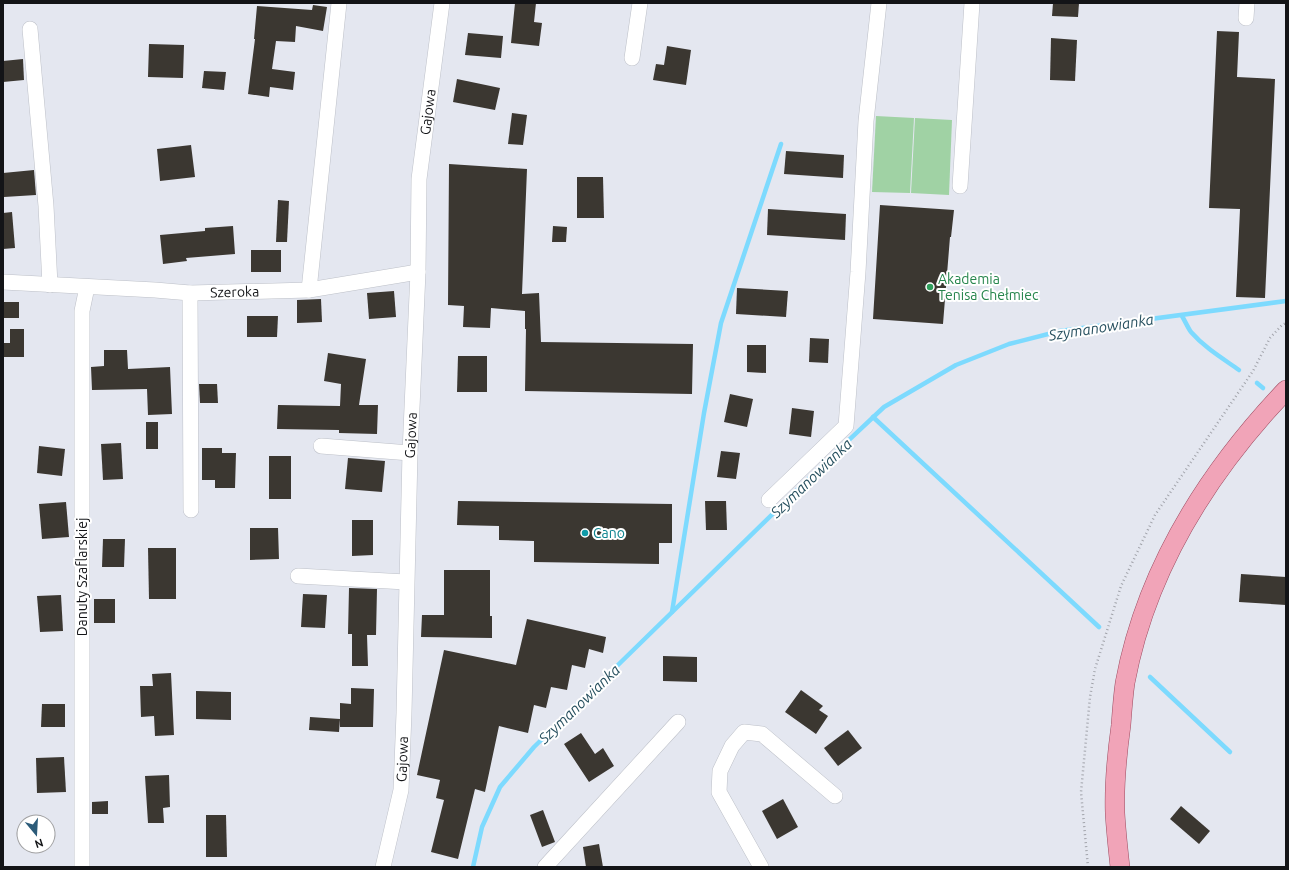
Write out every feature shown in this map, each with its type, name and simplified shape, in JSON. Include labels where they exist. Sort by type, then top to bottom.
[{"type":"main road","points":[[1120,867],[1115,812],[1116,763],[1125,684],[1137,634],[1158,576],[1186,521],[1213,478],[1240,442],[1269,407],[1286,390]]},
{"type":"street","points":[[309,290],[339,3]]},
{"type":"street","name":"Gajowa","points":[[384,867],[401,790],[410,453],[418,272],[419,179],[442,3]]},
{"type":"street","points":[[632,58],[640,3]]},
{"type":"street","points":[[769,500],[846,426],[858,272],[866,121],[879,3]]},
{"type":"street","points":[[960,186],[972,3]]},
{"type":"street","points":[[30,29],[46,206],[50,285]]},
{"type":"street","name":"Szeroka","points":[[3,282],[190,293],[309,290],[418,272]]},
{"type":"street","name":"Danuty Szaflarskiej","points":[[82,867],[82,311],[87,287]]},
{"type":"street","points":[[190,293],[191,510]]},
{"type":"street","points":[[321,446],[410,453]]},
{"type":"street","points":[[298,576],[406,582]]},
{"type":"street","points":[[545,867],[678,722]]},
{"type":"street","points":[[761,867],[719,792],[720,771],[732,746],[744,732],[762,734],[835,796]]},
{"type":"green space","points":[[876,116],[914,118],[910,193],[872,192]]},
{"type":"green space","points":[[915,118],[952,120],[949,195],[911,193]]},
{"type":"building","points":[[515,3],[536,3],[534,22],[542,23],[539,46],[511,43]]},
{"type":"building","points":[[1053,3],[1079,3],[1078,17],[1052,16]]},
{"type":"building","points":[[313,5],[327,7],[323,31],[296,26],[295,42],[276,41],[272,69],[295,72],[293,90],[270,87],[269,97],[248,94],[255,39],[257,6],[312,10]]},
{"type":"building","points":[[1217,31],[1239,32],[1237,77],[1275,79],[1265,298],[1236,297],[1240,209],[1209,208]]},
{"type":"building","points":[[468,33],[503,36],[501,58],[465,55]]},
{"type":"building","points":[[1051,38],[1077,40],[1075,81],[1050,80]]},
{"type":"building","points":[[149,44],[184,45],[183,78],[148,77]]},
{"type":"building","points":[[667,46],[691,50],[686,85],[653,80],[656,64],[664,65]]},
{"type":"building","points":[[23,59],[24,80],[3,82],[3,61]]},
{"type":"building","points":[[204,71],[226,72],[224,90],[202,88]]},
{"type":"building","points":[[457,79],[500,88],[495,110],[453,102]]},
{"type":"building","points":[[512,113],[527,115],[523,145],[508,144]]},
{"type":"building","points":[[191,145],[195,177],[160,181],[157,149]]},
{"type":"building","points":[[786,151],[844,155],[843,178],[784,174]]},
{"type":"building","points":[[449,164],[527,169],[522,294],[539,293],[541,342],[693,344],[692,394],[525,391],[525,311],[491,308],[490,328],[463,327],[464,306],[448,305]]},
{"type":"building","points":[[34,170],[36,195],[4,197],[3,173]]},
{"type":"building","points":[[577,177],[603,177],[604,218],[577,218]]},
{"type":"building","points":[[278,200],[289,201],[287,242],[276,242]]},
{"type":"building","points":[[880,205],[954,210],[950,237],[943,324],[873,319]]},
{"type":"building","points":[[768,209],[846,214],[845,240],[767,235]]},
{"type":"building","points":[[12,212],[15,248],[3,249],[3,213]]},
{"type":"building","points":[[233,226],[235,254],[186,258],[187,261],[163,264],[160,235],[205,231],[205,228]]},
{"type":"building","points":[[553,226],[567,227],[566,242],[552,242]]},
{"type":"building","points":[[251,250],[281,250],[281,272],[251,272]]},
{"type":"building","points":[[737,288],[788,291],[786,317],[736,314]]},
{"type":"building","points":[[394,291],[396,317],[369,319],[367,293]]},
{"type":"building","points":[[321,299],[322,322],[297,323],[297,300]]},
{"type":"building","points":[[3,302],[19,302],[19,318],[3,318]]},
{"type":"building","points":[[247,316],[278,316],[277,337],[247,337]]},
{"type":"building","points":[[10,329],[24,329],[24,357],[3,357],[3,343],[10,343]]},
{"type":"building","points":[[810,338],[829,339],[828,363],[809,362]]},
{"type":"building","points":[[747,345],[766,345],[766,373],[747,372]]},
{"type":"building","points":[[104,350],[127,350],[128,369],[170,367],[172,414],[148,415],[147,389],[92,390],[91,367],[104,366]]},
{"type":"building","points":[[328,353],[366,359],[359,405],[378,405],[377,434],[339,433],[339,430],[277,429],[278,405],[340,406],[341,384],[324,381]]},
{"type":"building","points":[[458,356],[487,356],[487,392],[457,392]]},
{"type":"building","points":[[199,384],[217,384],[218,403],[200,403]]},
{"type":"building","points":[[730,394],[753,399],[747,427],[724,422]]},
{"type":"building","points":[[792,408],[814,411],[811,437],[789,434]]},
{"type":"building","points":[[146,422],[158,422],[158,449],[146,449]]},
{"type":"building","points":[[121,443],[123,479],[103,480],[101,444]]},
{"type":"building","points":[[39,446],[65,449],[62,476],[37,473]]},
{"type":"building","points":[[202,448],[222,448],[222,453],[236,453],[235,488],[215,488],[215,480],[202,480]]},
{"type":"building","points":[[721,451],[740,453],[736,479],[717,477]]},
{"type":"building","points":[[269,456],[291,456],[291,499],[269,499]]},
{"type":"building","points":[[348,458],[385,461],[382,492],[345,489]]},
{"type":"building","name":"Cano","points":[[458,501],[672,504],[672,543],[659,543],[659,564],[534,562],[534,541],[499,540],[499,526],[457,525]]},
{"type":"building","points":[[705,501],[726,501],[727,530],[706,530]]},
{"type":"building","points":[[66,502],[69,537],[42,539],[39,504]]},
{"type":"building","points":[[352,520],[373,520],[373,555],[352,556]]},
{"type":"building","points":[[250,528],[278,528],[279,559],[250,560]]},
{"type":"building","points":[[103,539],[125,539],[124,567],[102,567]]},
{"type":"building","points":[[148,548],[176,548],[176,599],[149,599]]},
{"type":"building","points":[[444,570],[490,570],[490,616],[492,616],[492,638],[421,637],[422,615],[444,615]]},
{"type":"building","points":[[1241,574],[1286,577],[1286,605],[1239,602]]},
{"type":"building","points":[[349,588],[377,589],[376,635],[367,635],[368,666],[352,666],[352,634],[348,634]]},
{"type":"building","points":[[303,594],[327,595],[325,628],[301,627]]},
{"type":"building","points":[[61,595],[63,631],[40,632],[37,596]]},
{"type":"building","points":[[94,599],[115,599],[115,623],[94,623]]},
{"type":"building","points":[[527,619],[606,637],[603,653],[589,649],[585,668],[572,665],[567,690],[551,687],[546,708],[534,705],[528,733],[499,726],[485,792],[475,789],[458,859],[431,852],[444,800],[436,798],[440,780],[417,775],[444,650],[516,665]]},
{"type":"building","points":[[663,656],[697,657],[697,682],[663,681]]},
{"type":"building","points":[[171,673],[174,735],[155,736],[154,716],[141,717],[140,686],[153,686],[152,674]]},
{"type":"building","points":[[351,688],[374,689],[373,727],[340,727],[340,703],[351,704]]},
{"type":"building","points":[[801,690],[823,706],[819,710],[828,716],[816,734],[785,712]]},
{"type":"building","points":[[196,691],[231,692],[231,720],[196,719]]},
{"type":"building","points":[[42,704],[65,704],[65,727],[41,727]]},
{"type":"building","points":[[310,717],[340,719],[339,732],[309,730]]},
{"type":"building","points":[[848,730],[862,748],[838,766],[824,748]]},
{"type":"building","points":[[581,733],[595,754],[603,748],[614,766],[589,782],[564,744]]},
{"type":"building","points":[[64,757],[66,792],[37,793],[36,758]]},
{"type":"building","points":[[169,775],[170,807],[163,808],[164,823],[148,823],[145,776]]},
{"type":"building","points":[[783,799],[798,827],[777,839],[762,811]]},
{"type":"building","points":[[108,801],[108,814],[92,814],[92,802]]},
{"type":"building","points":[[1181,806],[1210,831],[1199,844],[1170,819]]},
{"type":"building","points":[[543,810],[555,842],[542,847],[530,815]]},
{"type":"building","points":[[206,815],[226,815],[227,857],[206,857]]},
{"type":"building","points":[[599,844],[603,867],[586,867],[583,847]]},
{"type":"waterway","points":[[672,612],[704,413],[721,323],[781,144]]},
{"type":"waterway","name":"Szymanowianka","points":[[473,867],[482,827],[500,787],[534,747],[884,407],[956,365],[1009,344],[1060,331],[1286,301]]},
{"type":"waterway","points":[[1182,316],[1196,338],[1239,370]]},
{"type":"waterway","points":[[1257,383],[1263,388]]},
{"type":"waterway","points":[[873,417],[1099,627]]},
{"type":"waterway","points":[[1150,677],[1230,752]]},
{"type":"place","name":"Akademia Tenisa Chełmiec","points":[[930,287]]},
{"type":"place","name":"Cano","points":[[585,533]]}]
